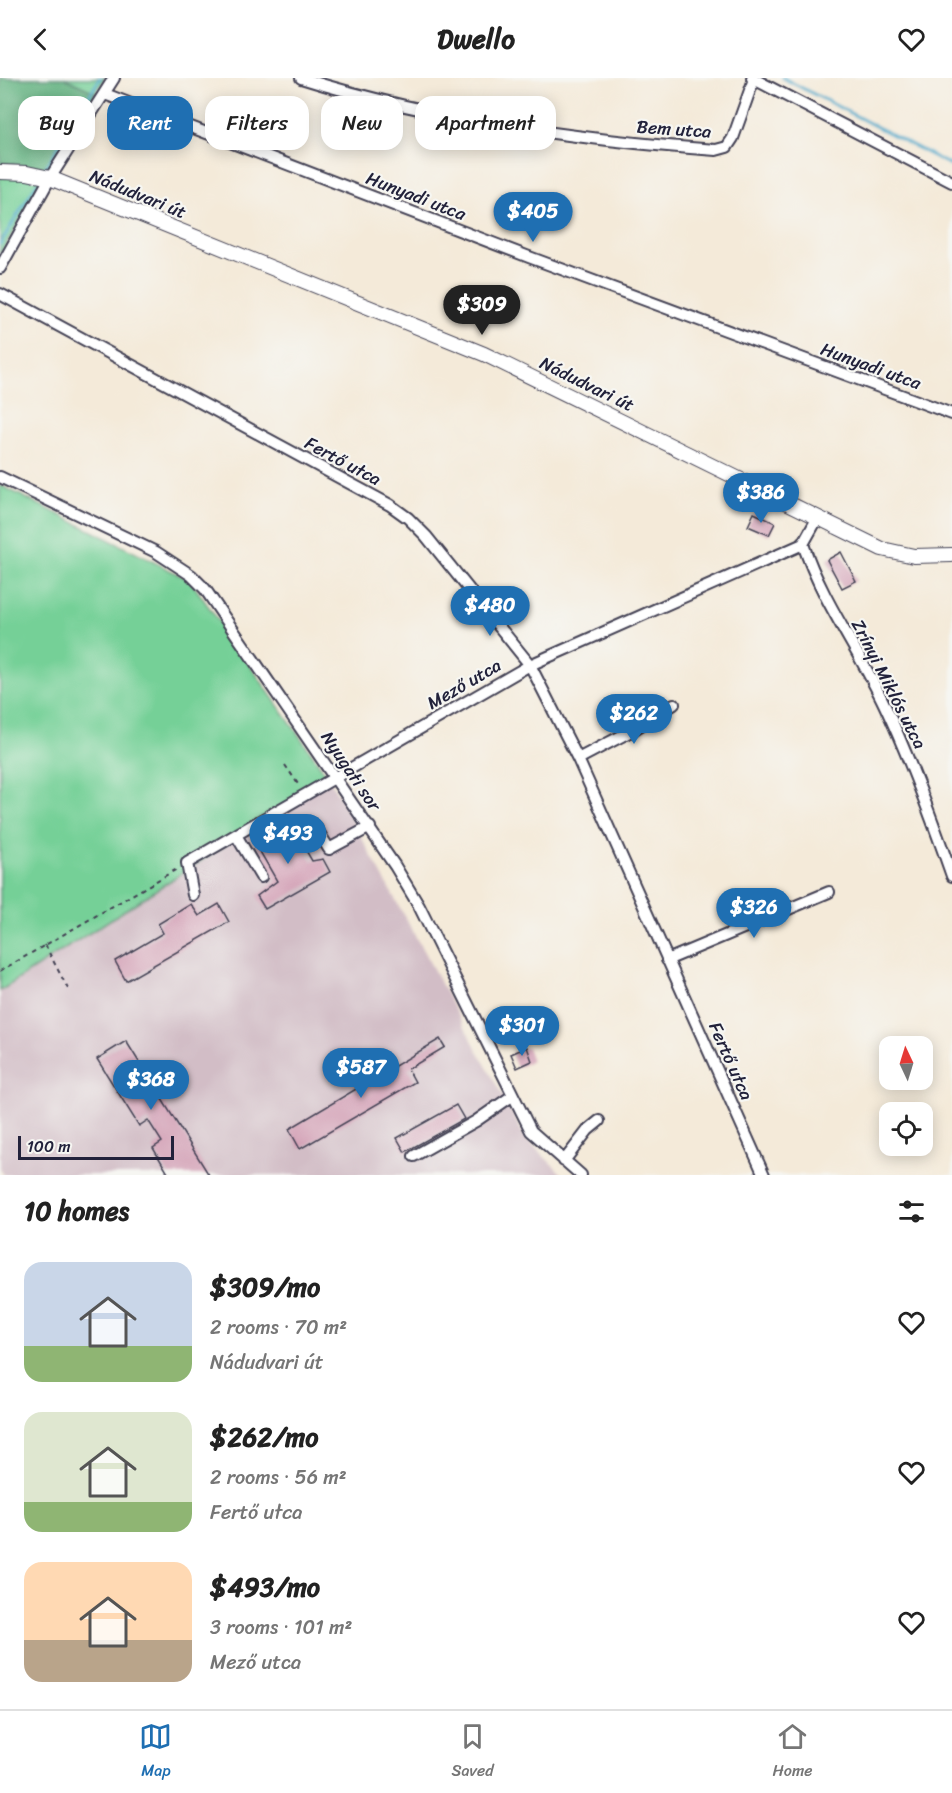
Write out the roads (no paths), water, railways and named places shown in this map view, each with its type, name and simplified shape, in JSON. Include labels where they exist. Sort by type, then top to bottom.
[{"type":"main road","name":"Nádudvari út","points":[[0,172],[27,173],[50,178],[474,350],[882,549],[914,556],[952,555]]},
{"type":"street","points":[[0,268],[50,178],[114,78]]},
{"type":"street","name":"Bem utca","points":[[301,78],[397,105],[560,134],[642,145],[716,150],[727,147],[733,138],[753,79]]},
{"type":"street","points":[[753,79],[952,182]]},
{"type":"street","name":"Hunyadi utca","points":[[105,94],[529,257],[952,414]]},
{"type":"street","name":"Fertő utca","points":[[0,294],[399,511],[426,536],[530,665],[578,759],[764,1175]]},
{"type":"street","name":"Nyugati sor","points":[[0,477],[156,552],[191,576],[216,603],[370,827],[419,906],[531,1131],[579,1174]]},
{"type":"street","points":[[803,544],[817,519]]},
{"type":"street","name":"Mező utca","points":[[193,895],[187,863],[305,794],[530,665],[803,544]]},
{"type":"street","name":"Zrínyi Miklós utca","points":[[803,544],[815,579],[885,705],[914,773],[952,876]]},
{"type":"street","points":[[578,759],[633,730],[674,704]]},
{"type":"street","points":[[316,828],[329,849],[370,827]]},
{"type":"street","points":[[236,835],[261,876]]},
{"type":"street","points":[[667,960],[829,892]]},
{"type":"street","points":[[414,1156],[476,1121],[512,1096]]},
{"type":"street","points":[[564,1161],[599,1121]]},
{"type":"waterway","points":[[46,167],[100,78]]},
{"type":"waterway","points":[[783,78],[952,166]]},
{"type":"waterway","points":[[0,244],[37,183]]}]
